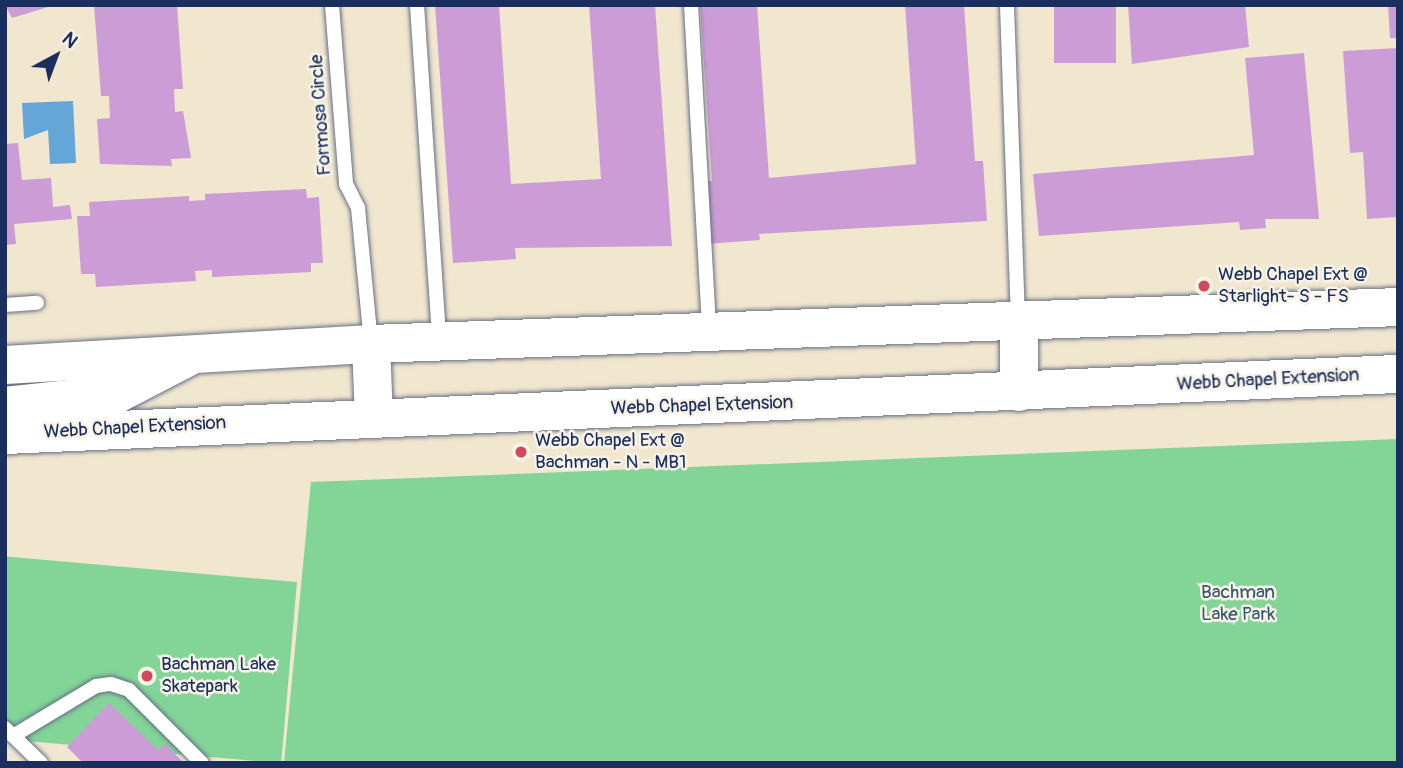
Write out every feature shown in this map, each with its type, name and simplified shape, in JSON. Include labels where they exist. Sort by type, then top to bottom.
[{"type":"main road","points":[[5,365],[439,341],[1398,307]]},
{"type":"main road","points":[[1018,321],[1019,391]]},
{"type":"main road","points":[[371,344],[374,419]]},
{"type":"main road","points":[[5,406],[117,394],[192,354]]},
{"type":"main road","name":"Webb Chapel Extension","points":[[5,435],[1398,374]]},
{"type":"lane","name":"Formosa Circle","points":[[332,5],[346,184],[358,208],[371,344]]},
{"type":"lane","points":[[417,5],[439,341]]},
{"type":"lane","points":[[691,5],[709,331]]},
{"type":"lane","points":[[1007,5],[1018,321]]},
{"type":"lane","points":[[5,305],[37,303]]},
{"type":"lane","points":[[41,763],[9,732],[96,686],[111,684],[129,691],[202,763]]},
{"type":"green space","name":"Bachman Lake Park","points":[[1398,439],[1398,763],[284,763],[311,482]]},
{"type":"green space","name":"Bachman Lake Skatepark","points":[[6,557],[297,582],[281,763],[5,739]]},
{"type":"water","points":[[73,101],[76,163],[50,164],[48,130],[24,139],[22,103]]},
{"type":"building","points":[[5,5],[48,5],[48,7],[12,18]]},
{"type":"building","points":[[94,5],[177,5],[183,89],[174,89],[175,112],[183,111],[191,158],[171,159],[172,166],[100,164],[97,119],[110,118],[109,96],[101,96]]},
{"type":"building","points":[[435,5],[499,5],[511,184],[601,179],[589,5],[655,5],[672,246],[515,248],[516,259],[453,263]]},
{"type":"building","points":[[700,5],[757,5],[769,178],[916,164],[905,5],[964,5],[975,161],[983,161],[987,221],[759,234],[760,240],[706,244],[701,181],[712,181]]},
{"type":"building","points":[[1054,5],[1116,5],[1116,63],[1054,63]]},
{"type":"building","points":[[1128,5],[1245,5],[1249,47],[1132,64]]},
{"type":"building","points":[[1388,5],[1398,5],[1398,38],[1390,38]]},
{"type":"building","points":[[1398,48],[1398,217],[1367,219],[1363,152],[1350,153],[1343,51]]},
{"type":"building","points":[[1304,53],[1319,219],[1265,219],[1266,228],[1240,230],[1239,222],[1039,236],[1033,174],[1254,155],[1245,58]]},
{"type":"building","points":[[18,143],[22,180],[51,178],[53,207],[70,205],[72,219],[14,224],[16,244],[5,245],[5,144]]},
{"type":"building","points":[[306,189],[307,198],[319,197],[323,263],[311,263],[311,272],[212,277],[212,270],[195,271],[196,281],[96,287],[95,274],[81,274],[77,216],[90,216],[89,202],[189,196],[189,201],[205,200],[205,194]]},
{"type":"building","points":[[109,703],[158,750],[165,744],[184,763],[83,763],[67,747]]},
{"type":"place","name":"Webb Chapel Ext @ Starlight- S - FS","points":[[1204,286]]},
{"type":"place","name":"Webb Chapel Ext @ Bachman - N - MB1","points":[[521,452]]},
{"type":"place","name":"Bachman Lake Skatepark","points":[[147,676]]}]
